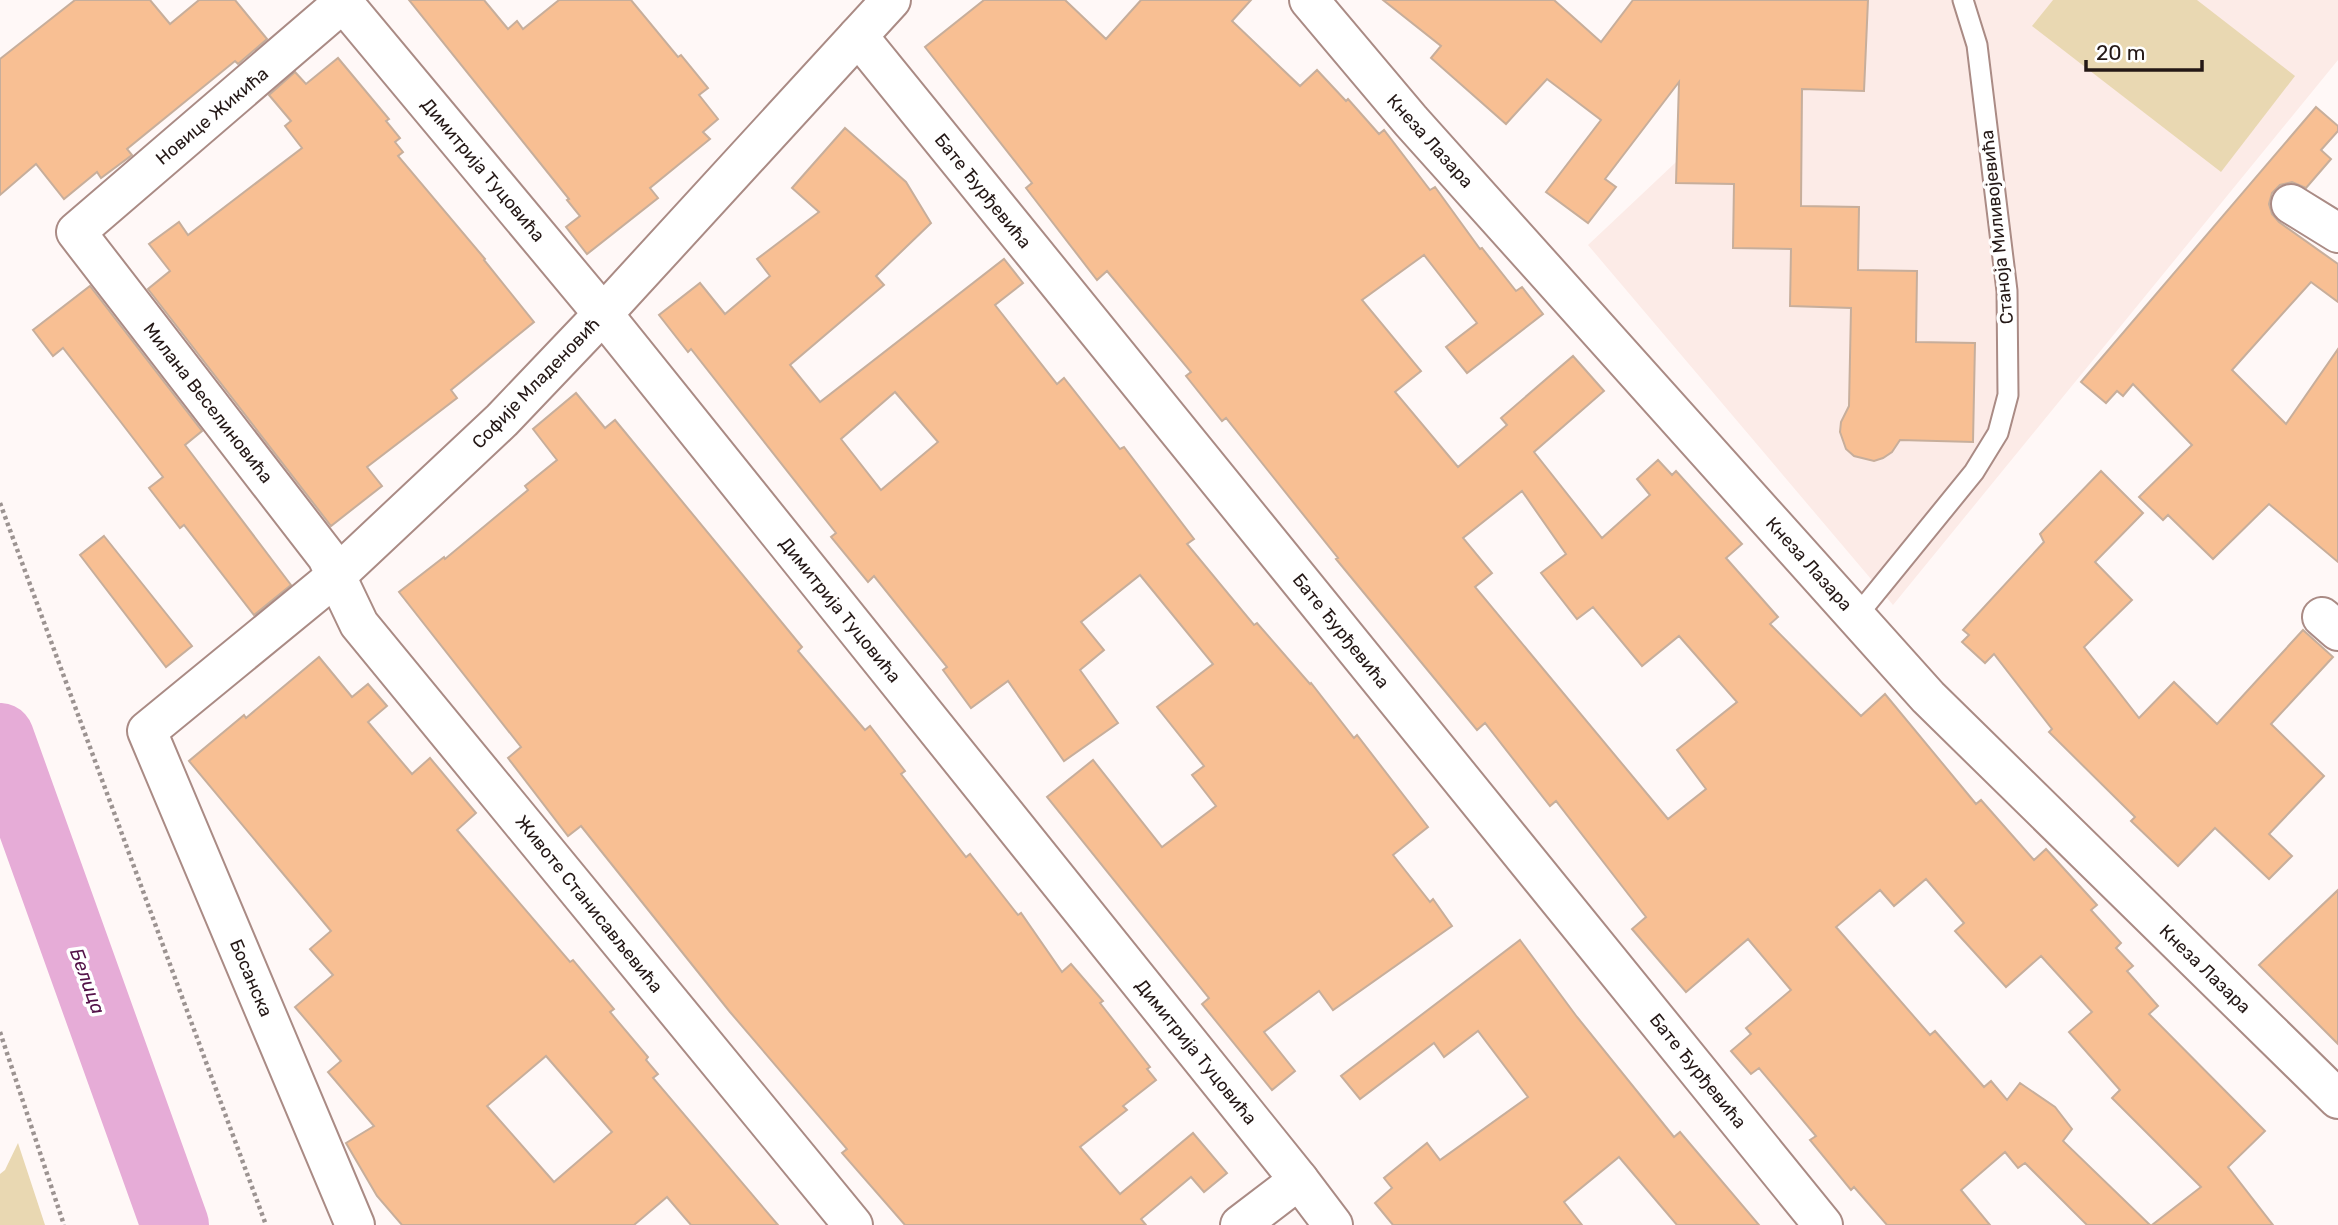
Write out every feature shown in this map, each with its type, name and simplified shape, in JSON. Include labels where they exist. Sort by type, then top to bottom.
[{"type":"street","name":"Софије Младеновић","points":[[147,731],[336,576],[502,420],[891,0]]},
{"type":"street","name":"Кнеза Лазара","points":[[1309,0],[1411,121],[1928,697],[2338,1099]]},
{"type":"street","name":"Новице Жикића","points":[[76,232],[344,1]]},
{"type":"street","name":"Димитрија Туцовића","points":[[344,1],[603,314],[1333,1225]]},
{"type":"street","name":"Бате Ђурђевића","points":[[858,36],[1823,1225]]},
{"type":"street","points":[[2291,204],[2338,233]]},
{"type":"street","name":"Милана Веселиновића","points":[[76,232],[327,557],[336,576]]},
{"type":"street","name":"Животе Станисављевића","points":[[336,576],[359,624],[853,1225]]},
{"type":"street","name":"Босанска","points":[[147,731],[355,1225]]},
{"type":"street","points":[[1240,1225],[1299,1180]]},
{"type":"lane","name":"Станоја Миливојевића","points":[[1856,617],[1974,472],[1998,433],[2008,395],[2007,291],[1977,45],[1963,0]]},
{"type":"path","points":[[0,503],[266,1225]]},
{"type":"path","points":[[0,1032],[64,1225]]},
{"type":"shaded area","points":[[1742,0],[2338,0],[2338,60],[1893,605],[1588,245],[1692,147]]},
{"type":"shaded area","points":[[2053,0],[2197,0],[2295,76],[2221,172],[2032,26]]},
{"type":"shaded area","points":[[18,1143],[45,1225],[0,1225],[0,1174],[5,1170]]},
{"type":"building","points":[[75,0],[150,0],[170,24],[199,0],[235,0],[267,39],[238,64],[235,61],[127,149],[132,155],[101,178],[97,172],[64,199],[36,164],[0,195],[0,59]]},
{"type":"building","points":[[409,0],[484,0],[508,29],[517,21],[523,29],[559,0],[631,0],[678,57],[681,55],[708,88],[699,95],[718,119],[703,132],[710,139],[650,188],[658,198],[587,254],[566,227],[580,216],[567,200],[569,199]]},
{"type":"building","points":[[984,0],[1065,0],[1106,39],[1141,0],[1251,0],[1232,21],[1300,86],[1317,70],[1379,134],[1384,130],[1430,190],[1435,187],[1480,249],[1482,248],[1516,291],[1522,287],[1543,314],[1467,373],[1446,347],[1477,323],[1424,255],[1362,300],[1421,371],[1395,392],[1458,467],[1507,425],[1501,418],[1573,356],[1604,391],[1534,452],[1602,538],[1650,495],[1637,479],[1658,460],[1672,475],[1676,471],[1742,544],[1726,558],[1778,617],[1770,624],[1861,716],[1885,694],[1976,804],[1981,800],[2034,860],[2046,849],[2097,905],[2091,910],[2121,943],[2116,948],[2133,966],[2127,971],[2158,1006],[2149,1014],[2265,1131],[2228,1167],[2273,1225],[2152,1225],[2201,1187],[2112,1098],[2120,1090],[2069,1032],[2092,1012],[2041,956],[2006,987],[1955,931],[1964,923],[1926,879],[1894,906],[1880,890],[1836,927],[1930,1035],[1935,1031],[1984,1087],[1991,1081],[2007,1100],[2020,1083],[2055,1107],[2072,1129],[2063,1141],[2150,1225],[2087,1225],[2025,1163],[2018,1168],[2005,1152],[1961,1190],[1990,1225],[1887,1225],[1854,1187],[1851,1190],[1810,1140],[1816,1136],[1759,1068],[1751,1074],[1731,1051],[1751,1034],[1746,1028],[1791,990],[1748,939],[1686,992],[1632,929],[1646,917],[1556,801],[1550,806],[1485,723],[1477,730],[1336,559],[1338,558],[1226,418],[1222,421],[1186,376],[1191,372],[1107,271],[1097,280],[1026,188],[1032,183],[925,47]],"holes":[[[1522,491],[1566,554],[1541,573],[1577,619],[1593,607],[1642,666],[1679,636],[1737,702],[1677,750],[1706,789],[1668,819],[1475,587],[1492,573],[1463,538]]]},
{"type":"building","points":[[1383,0],[1554,0],[1601,42],[1633,0],[1868,0],[1864,91],[1802,89],[1801,206],[1859,207],[1858,270],[1917,271],[1916,342],[1975,343],[1973,442],[1900,440],[1892,452],[1874,461],[1854,456],[1846,449],[1840,432],[1841,422],[1849,406],[1851,308],[1790,306],[1791,249],[1733,248],[1734,184],[1676,183],[1679,82],[1605,179],[1616,187],[1588,223],[1546,192],[1601,120],[1547,79],[1506,124],[1431,58],[1441,46]]},
{"type":"building","points":[[338,58],[389,119],[386,121],[400,138],[395,142],[403,152],[398,156],[534,322],[451,390],[457,398],[367,467],[382,486],[331,526],[148,289],[170,271],[149,244],[179,222],[188,235],[302,148],[285,126],[291,121],[269,95],[295,72],[306,84]]},
{"type":"building","points":[[2316,107],[2338,126],[2338,131],[2321,150],[2331,159],[2306,188],[2292,182],[2280,185],[2272,193],[2269,204],[2272,214],[2279,222],[2338,264],[2338,302],[2311,282],[2232,370],[2286,424],[2338,349],[2338,562],[2269,504],[2213,559],[2168,515],[2163,520],[2139,497],[2192,445],[2133,384],[2123,396],[2117,391],[2106,403],[2081,382]]},
{"type":"building","points":[[845,128],[906,182],[931,223],[876,276],[884,285],[790,365],[820,402],[1004,259],[1023,283],[995,305],[1057,384],[1064,378],[1120,449],[1124,447],[1194,539],[1187,544],[1254,625],[1257,623],[1311,683],[1354,738],[1357,735],[1428,827],[1393,855],[1430,902],[1433,899],[1452,926],[1333,1010],[1319,991],[1264,1032],[1295,1071],[1272,1090],[1202,1004],[1209,998],[1047,797],[1093,760],[1162,847],[1216,806],[1192,775],[1204,766],[1157,707],[1213,664],[1140,575],[1081,622],[1104,650],[1080,670],[1118,723],[1064,761],[1008,681],[971,708],[943,670],[947,667],[874,576],[868,582],[831,537],[836,533],[691,349],[688,352],[659,315],[700,283],[725,314],[770,276],[757,259],[819,212],[792,188]],"holes":[[[895,392],[938,442],[881,490],[841,439]]]},
{"type":"building","points":[[90,286],[202,431],[185,445],[291,585],[254,615],[184,525],[180,528],[149,488],[163,477],[120,421],[63,348],[53,356],[33,330]]},
{"type":"building","points":[[576,393],[605,428],[615,420],[802,647],[798,651],[865,730],[870,726],[905,771],[901,774],[966,857],[970,854],[1018,915],[1021,913],[1062,972],[1071,964],[1103,1001],[1100,1003],[1150,1067],[1147,1069],[1156,1080],[1123,1106],[1127,1110],[1080,1147],[1120,1194],[1193,1133],[1227,1173],[1204,1192],[1191,1177],[1141,1219],[1146,1225],[905,1225],[842,1153],[847,1149],[730,1012],[581,826],[568,836],[508,758],[521,747],[399,592],[444,557],[445,559],[528,490],[525,486],[557,460],[533,429]]},
{"type":"building","points":[[2101,471],[2143,513],[2095,562],[2132,600],[2084,647],[2139,718],[2174,682],[2217,724],[2303,630],[2333,657],[2271,724],[2324,776],[2269,834],[2292,856],[2269,879],[2215,828],[2178,866],[2131,821],[2135,817],[2049,732],[2052,729],[1994,654],[1985,663],[1962,642],[1969,635],[1963,630],[2044,542],[2040,534]]},
{"type":"building","points":[[104,536],[192,646],[166,667],[80,555]]},
{"type":"building","points":[[319,657],[352,697],[368,684],[387,706],[368,722],[412,774],[430,758],[476,813],[457,830],[614,1009],[610,1012],[648,1057],[646,1060],[658,1074],[653,1078],[778,1225],[691,1225],[667,1197],[634,1225],[402,1225],[377,1196],[346,1143],[374,1126],[328,1072],[341,1061],[295,1007],[333,975],[310,949],[331,931],[189,761],[244,715],[246,718]],"holes":[[[546,1056],[612,1132],[554,1182],[487,1106]]]},
{"type":"building","points":[[2338,890],[2338,1044],[2259,965]]},
{"type":"building","points":[[1520,940],[1577,1017],[1674,1137],[1680,1132],[1759,1225],[1677,1225],[1619,1157],[1564,1202],[1582,1225],[1393,1225],[1375,1203],[1392,1188],[1384,1178],[1427,1143],[1440,1160],[1528,1097],[1478,1031],[1444,1057],[1434,1043],[1360,1099],[1341,1076]]},
{"type":"waterway","name":"Белица","points":[[0,737],[175,1225]]}]
